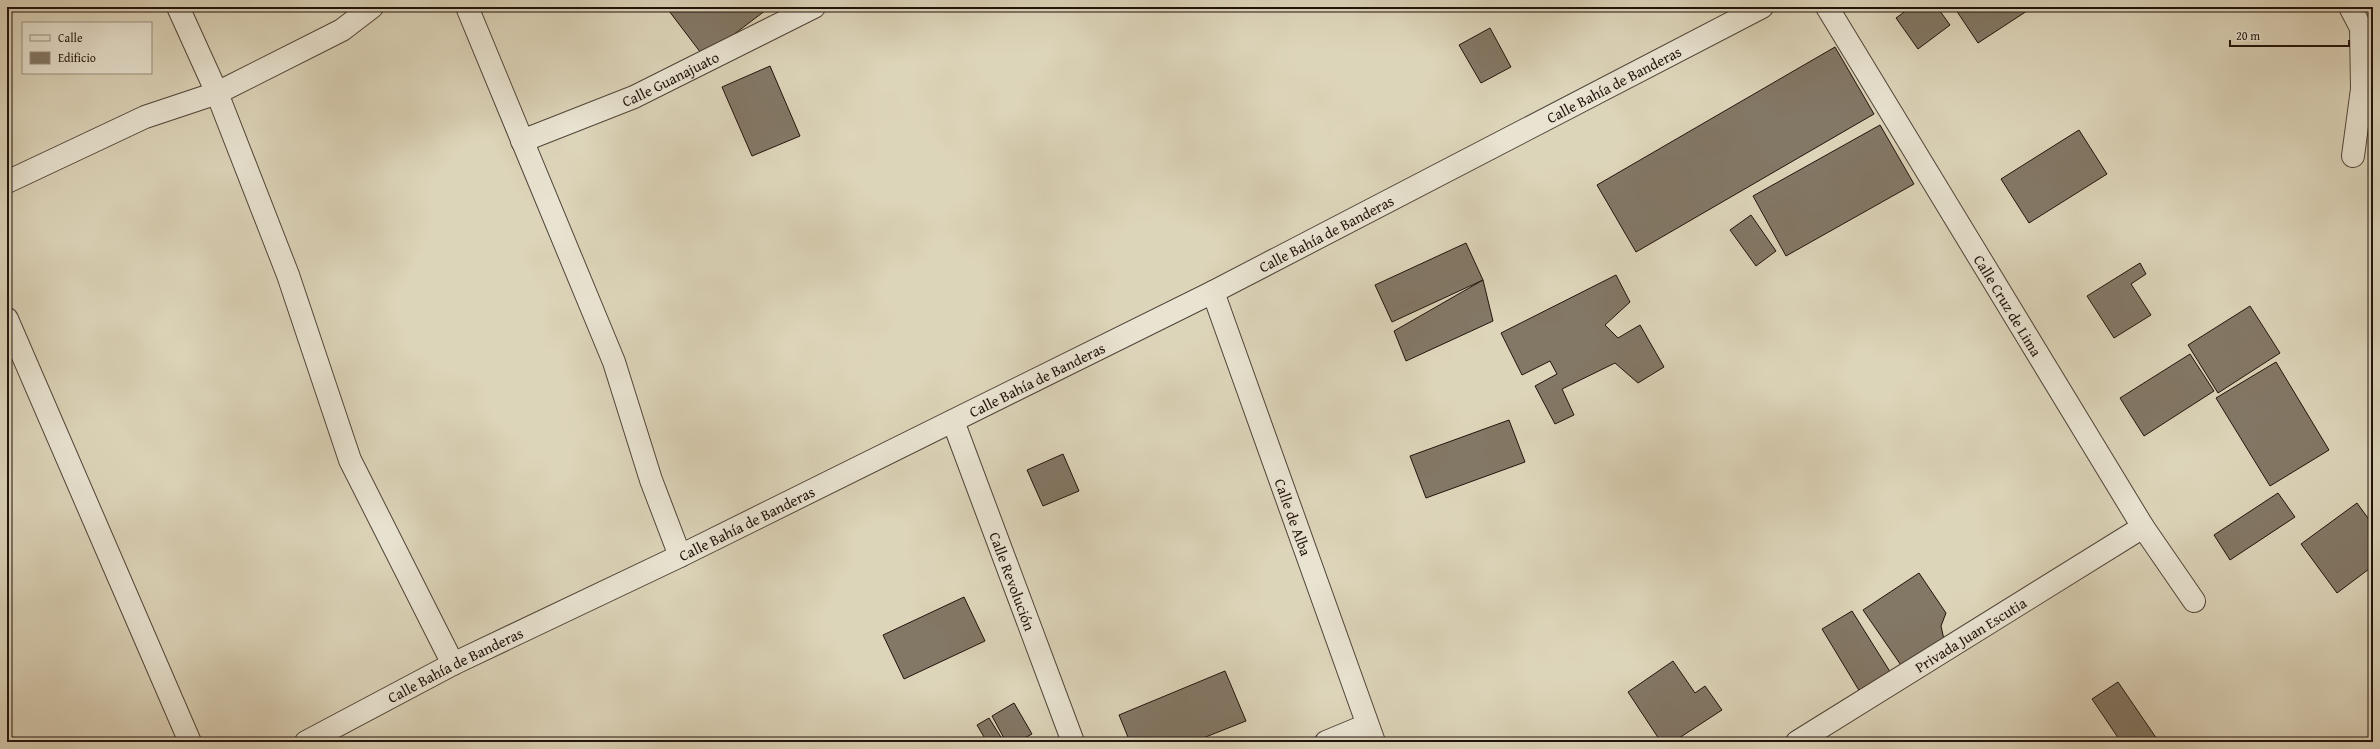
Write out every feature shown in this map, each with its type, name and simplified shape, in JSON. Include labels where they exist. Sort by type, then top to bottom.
[{"type":"street","points":[[178,7],[217,93],[288,275],[350,460],[453,664]]},
{"type":"street","points":[[7,182],[145,117],[217,93],[342,30],[372,7]]},
{"type":"street","points":[[467,7],[614,362],[651,480],[680,556]]},
{"type":"street","name":"Calle Guanajuato","points":[[522,141],[634,97],[814,7]]},
{"type":"street","name":"Calle Bahía de Banderas","points":[[306,742],[453,664],[680,556],[1213,292],[1762,7]]},
{"type":"street","name":"Calle Cruz de Lima","points":[[1827,7],[2144,527],[2194,600]]},
{"type":"street","points":[[2350,7],[2361,28],[2362,89],[2353,156]]},
{"type":"street","name":"Calle de Alba","points":[[1213,292],[1371,734]]},
{"type":"street","points":[[7,319],[190,742]]},
{"type":"street","name":"Calle Revolución","points":[[953,421],[1072,742]]},
{"type":"street","name":"Privada Juan Escutia","points":[[1797,742],[2144,527]]},
{"type":"street","points":[[1326,742],[1371,734]]},
{"type":"building","points":[[666,7],[770,7],[704,57]]},
{"type":"building","points":[[1911,7],[1937,7],[1950,25],[1918,49],[1896,18]]},
{"type":"building","points":[[1954,7],[2033,7],[1978,43]]},
{"type":"building","points":[[1490,28],[1511,67],[1481,83],[1459,45]]},
{"type":"building","points":[[1835,47],[1874,114],[1636,252],[1597,185]]},
{"type":"building","points":[[770,66],[800,136],[752,156],[722,87]]},
{"type":"building","points":[[1880,125],[1914,184],[1786,256],[1753,196]]},
{"type":"building","points":[[2079,130],[2107,174],[2029,223],[2001,179]]},
{"type":"building","points":[[1751,215],[1776,251],[1756,266],[1730,230]]},
{"type":"building","points":[[1466,243],[1483,280],[1392,322],[1375,285]]},
{"type":"building","points":[[2140,263],[2146,274],[2131,284],[2151,315],[2114,338],[2087,296]]},
{"type":"building","points":[[1616,275],[1630,302],[1605,325],[1618,338],[1640,325],[1664,367],[1638,383],[1615,363],[1562,389],[1574,415],[1555,424],[1535,386],[1557,374],[1550,361],[1522,375],[1501,333]]},
{"type":"building","points":[[1483,280],[1493,321],[1406,361],[1394,331]]},
{"type":"building","points":[[2250,306],[2280,353],[2218,393],[2188,345]]},
{"type":"building","points":[[2190,354],[2214,391],[2144,436],[2120,398]]},
{"type":"building","points":[[2276,362],[2329,450],[2270,486],[2216,398]]},
{"type":"building","points":[[1509,420],[1525,462],[1426,498],[1410,456]]},
{"type":"building","points":[[1063,454],[1079,491],[1043,506],[1027,470]]},
{"type":"building","points":[[2278,493],[2295,517],[2230,560],[2214,535]]},
{"type":"building","points":[[2357,503],[2373,525],[2373,566],[2337,593],[2301,544]]},
{"type":"building","points":[[1919,573],[1946,613],[1941,626],[1945,644],[1905,671],[1863,610]]},
{"type":"building","points":[[964,597],[985,641],[904,679],[883,635]]},
{"type":"building","points":[[1852,611],[1894,678],[1863,697],[1822,629]]},
{"type":"building","points":[[1673,661],[1695,693],[1705,686],[1722,710],[1673,742],[1661,742],[1628,692]]},
{"type":"building","points":[[1225,671],[1246,721],[1193,742],[1130,742],[1119,715]]},
{"type":"building","points":[[2118,682],[2159,742],[2121,742],[2092,699]]},
{"type":"building","points":[[1014,703],[1032,734],[1017,742],[1006,742],[992,716]]},
{"type":"building","points":[[989,718],[1004,742],[987,742],[977,725]]}]
